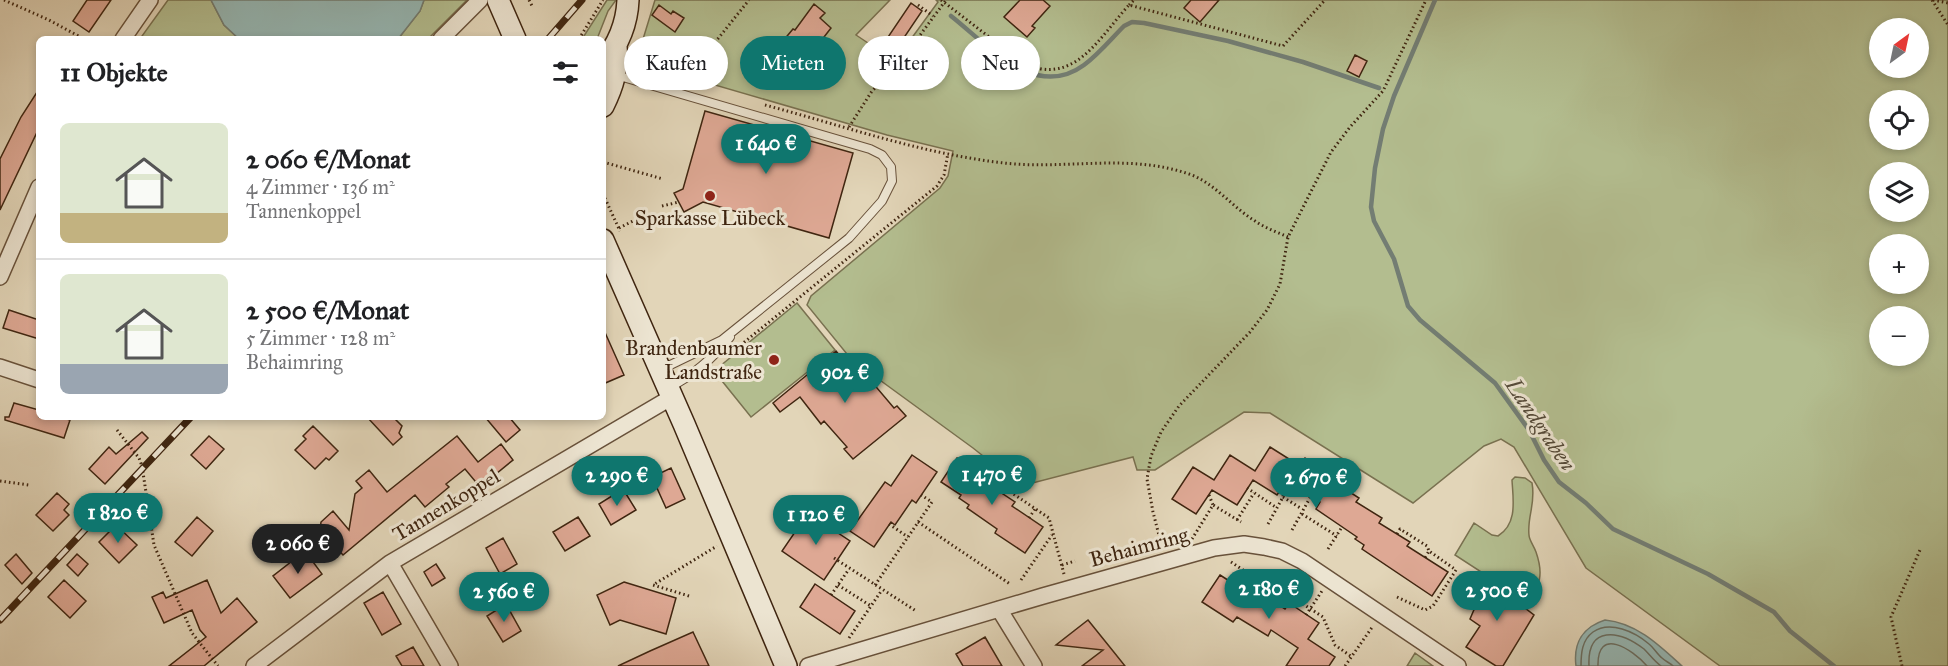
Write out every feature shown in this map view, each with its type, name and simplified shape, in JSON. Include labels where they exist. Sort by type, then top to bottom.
[{"type":"main road","points":[[498,0],[514,36]]},
{"type":"main road","points":[[606,84],[609,62],[632,4]]},
{"type":"main road","points":[[611,234],[667,385],[786,666]]},
{"type":"street","points":[[126,36],[150,0]]},
{"type":"street","points":[[444,36],[480,0]]},
{"type":"street","points":[[0,278],[36,194]]},
{"type":"street","points":[[0,367],[36,379]]},
{"type":"street","name":"Tannenkoppel","points":[[254,666],[390,563],[667,385]]},
{"type":"street","name":"Behaimring","points":[[808,666],[999,609],[1214,549],[1244,544],[1281,551],[1310,566],[1458,666]]},
{"type":"street","points":[[390,563],[450,666]]},
{"type":"street","points":[[999,609],[1034,666]]},
{"type":"lane","points":[[609,62],[870,149],[882,155],[891,167],[892,181],[882,201],[849,238],[667,385]]},
{"type":"lane","points":[[667,385],[686,379],[704,366],[734,331]]},
{"type":"path","points":[[4,0],[78,36]]},
{"type":"path","points":[[529,0],[532,6]]},
{"type":"path","points":[[581,36],[603,0]]},
{"type":"path","points":[[720,36],[749,0]]},
{"type":"path","points":[[848,127],[872,91],[898,65],[943,2],[1023,63],[1033,68],[1053,70],[1065,68],[1077,62],[1134,0]]},
{"type":"path","points":[[1129,6],[1283,46],[1325,0]]},
{"type":"path","points":[[1164,553],[1147,479],[1151,456],[1161,432],[1179,406],[1250,332],[1267,310],[1280,284],[1288,237],[1331,152],[1383,91],[1426,0]]},
{"type":"path","points":[[1933,0],[1948,3]]},
{"type":"path","points":[[1933,0],[1948,25]]},
{"type":"path","points":[[918,5],[933,16]]},
{"type":"path","points":[[754,102],[948,153],[1005,163],[1107,162],[1167,167],[1191,175],[1210,185],[1255,221],[1288,237]]},
{"type":"path","points":[[735,350],[937,186],[944,175],[948,153]]},
{"type":"path","points":[[606,163],[663,179]]},
{"type":"path","points":[[662,206],[679,202]]},
{"type":"path","points":[[611,234],[647,214]]},
{"type":"path","points":[[117,430],[140,458],[154,544],[192,633],[218,666]]},
{"type":"path","points":[[978,471],[980,467],[1004,483],[1006,489],[1049,518],[1066,581]]},
{"type":"path","points":[[0,481],[29,485]]},
{"type":"path","points":[[1268,524],[1283,497],[1287,482]]},
{"type":"path","points":[[1247,488],[1277,508]]},
{"type":"path","points":[[1002,494],[1006,489]]},
{"type":"path","points":[[1209,495],[1213,505],[1239,521],[1254,493]]},
{"type":"path","points":[[875,585],[932,502],[921,495]]},
{"type":"path","points":[[1292,530],[1311,496]]},
{"type":"path","points":[[1283,497],[1337,536]]},
{"type":"path","points":[[1188,546],[1213,505]]},
{"type":"path","points":[[1029,518],[1035,509]]},
{"type":"path","points":[[918,522],[1010,584]]},
{"type":"path","points":[[889,524],[909,537]]},
{"type":"path","points":[[1328,549],[1342,527]]},
{"type":"path","points":[[1396,534],[1400,529],[1427,546],[1429,551],[1456,570],[1433,606],[1425,609],[1397,597]]},
{"type":"path","points":[[1021,580],[1053,534]]},
{"type":"path","points":[[689,596],[654,585],[719,545]]},
{"type":"path","points":[[1902,666],[1890,617],[1920,550]]},
{"type":"path","points":[[1425,558],[1429,551]]},
{"type":"path","points":[[1225,557],[1323,617],[1335,645],[1352,657]]},
{"type":"path","points":[[834,558],[916,611]]},
{"type":"path","points":[[1062,565],[1075,561]]},
{"type":"path","points":[[1273,601],[1295,567]]},
{"type":"path","points":[[831,595],[849,568]]},
{"type":"path","points":[[1239,587],[1248,573]]},
{"type":"path","points":[[838,585],[871,606]]},
{"type":"path","points":[[1306,615],[1325,587]]},
{"type":"path","points":[[661,593],[663,588]]},
{"type":"path","points":[[849,643],[848,640],[882,590]]},
{"type":"path","points":[[1345,666],[1376,622]]},
{"type":"green space","points":[[168,0],[211,0],[224,25],[236,36],[142,36]]},
{"type":"green space","points":[[424,0],[467,0],[431,36],[400,36],[420,11]]},
{"type":"green space","points":[[607,0],[616,0],[608,11],[598,36],[584,36]]},
{"type":"green space","points":[[655,0],[890,0],[856,35],[858,36],[858,90],[949,90],[949,36],[913,36],[938,2],[936,0],[1948,0],[1948,666],[1720,666],[1586,568],[1514,447],[1501,439],[1484,446],[1413,503],[1270,413],[1244,412],[1155,470],[1137,470],[1133,457],[1021,486],[851,359],[807,305],[811,296],[940,188],[948,176],[953,151],[887,135],[728,89],[728,36],[644,36]]},
{"type":"green space","name":"Brandenbaumer Landstraße","points":[[797,303],[835,350],[751,417],[714,371]]},
{"type":"green space","points":[[1515,477],[1525,478],[1532,483],[1533,490],[1529,535],[1540,573],[1538,585],[1527,605],[1508,592],[1509,590],[1455,555],[1474,523],[1492,535],[1498,536],[1509,525],[1513,511],[1512,480]]},
{"type":"green space","points":[[1415,653],[1433,666],[1407,666]]},
{"type":"water","points":[[211,0],[424,0],[420,11],[400,36],[236,36],[224,25]]},
{"type":"water","points":[[1605,620],[1617,622],[1638,631],[1656,643],[1682,666],[1576,666],[1576,650],[1581,637],[1591,627]]},
{"type":"building","points":[[87,0],[111,0],[89,32],[73,21]]},
{"type":"building","points":[[1020,0],[1043,0],[1050,6],[1032,26],[1035,28],[1028,36],[1004,17]]},
{"type":"building","points":[[1191,0],[1219,0],[1200,22],[1184,8]]},
{"type":"building","points":[[911,3],[922,11],[905,36],[889,36]]},
{"type":"building","points":[[814,4],[825,13],[820,18],[831,28],[825,36],[787,36],[793,29],[795,30]]},
{"type":"building","points":[[659,5],[671,14],[673,11],[684,18],[675,32],[652,15]]},
{"type":"building","points":[[1355,55],[1367,61],[1359,77],[1347,71]]},
{"type":"building","points":[[36,94],[36,134],[0,210],[0,159],[21,117]]},
{"type":"building","points":[[705,111],[853,153],[829,238],[703,202],[684,212],[674,193],[683,189]]},
{"type":"building","points":[[9,310],[36,319],[36,338],[3,328]]},
{"type":"building","points":[[606,335],[624,375],[606,383]]},
{"type":"building","points":[[836,351],[857,377],[860,374],[869,385],[872,382],[894,408],[897,406],[906,416],[853,459],[844,449],[847,447],[824,421],[821,424],[800,397],[780,412],[773,403]]},
{"type":"building","points":[[14,403],[36,409],[36,420],[70,420],[64,438],[5,420],[5,417],[9,417]]},
{"type":"building","points":[[370,420],[396,420],[402,426],[399,433],[402,437],[393,445]]},
{"type":"building","points":[[488,420],[512,420],[520,430],[506,442]]},
{"type":"building","points":[[313,426],[338,451],[329,460],[326,458],[315,469],[295,450],[306,439],[303,436]]},
{"type":"building","points":[[142,432],[148,438],[105,484],[89,469],[109,447],[116,454]]},
{"type":"building","points":[[209,436],[224,449],[206,469],[191,455]]},
{"type":"building","points":[[457,436],[478,462],[501,444],[513,460],[480,487],[465,469],[446,484],[449,487],[425,507],[415,495],[343,555],[320,530],[321,522],[333,511],[349,530],[355,494],[362,488],[356,481],[369,470],[387,492]]},
{"type":"building","points":[[1270,447],[1300,466],[1305,458],[1336,478],[1334,482],[1359,498],[1356,502],[1382,518],[1379,523],[1410,542],[1407,546],[1448,572],[1432,596],[1362,549],[1364,545],[1355,539],[1357,537],[1316,509],[1320,502],[1299,488],[1297,490],[1285,483],[1277,495],[1253,480],[1237,505],[1212,490],[1196,514],[1172,499],[1193,467],[1214,480],[1230,455],[1255,471]]},
{"type":"building","points":[[912,455],[937,472],[916,503],[912,500],[895,525],[891,522],[874,547],[850,531],[885,482],[891,486]]},
{"type":"building","points":[[957,458],[988,478],[985,482],[1015,502],[1012,506],[1043,527],[1025,553],[995,533],[997,529],[967,508],[969,505],[959,498],[961,495],[941,482]]},
{"type":"building","points":[[671,468],[685,499],[666,508],[652,477]]},
{"type":"building","points":[[623,489],[636,510],[611,525],[599,504]]},
{"type":"building","points":[[57,493],[69,504],[64,510],[69,515],[53,531],[36,515]]},
{"type":"building","points":[[808,513],[850,541],[824,580],[782,551]]},
{"type":"building","points":[[197,517],[213,531],[192,556],[175,542]]},
{"type":"building","points":[[578,517],[590,536],[565,551],[553,532]]},
{"type":"building","points":[[116,525],[137,545],[119,563],[99,542]]},
{"type":"building","points":[[503,538],[517,564],[500,574],[486,548]]},
{"type":"building","points":[[305,551],[322,574],[290,598],[273,576]]},
{"type":"building","points":[[16,554],[32,573],[22,584],[5,565]]},
{"type":"building","points":[[77,554],[88,564],[78,576],[67,565]]},
{"type":"building","points":[[436,564],[445,578],[432,586],[424,572]]},
{"type":"building","points":[[1483,573],[1527,605],[1525,608],[1534,615],[1503,666],[1496,666],[1466,647],[1480,626],[1470,619],[1476,605],[1473,603],[1476,597],[1474,596],[1479,589],[1475,587]]},
{"type":"building","points":[[1220,575],[1251,595],[1255,589],[1285,609],[1289,603],[1319,623],[1308,639],[1335,657],[1329,666],[1286,666],[1298,648],[1271,630],[1268,636],[1237,617],[1233,622],[1202,602]]},
{"type":"building","points":[[64,580],[86,601],[70,618],[48,597]]},
{"type":"building","points":[[207,580],[221,613],[237,598],[257,622],[204,666],[169,666],[206,637],[200,630],[192,610],[164,623],[152,597],[163,592],[166,598]]},
{"type":"building","points":[[624,582],[676,598],[666,634],[620,620],[610,625],[597,595]]},
{"type":"building","points":[[815,584],[855,611],[840,634],[800,607]]},
{"type":"building","points":[[383,592],[401,624],[382,635],[364,603]]},
{"type":"building","points":[[506,604],[521,631],[503,642],[487,616]]},
{"type":"building","points":[[1088,620],[1125,666],[1082,666],[1103,650],[1056,645]]},
{"type":"building","points":[[693,632],[709,666],[618,666],[650,651]]},
{"type":"building","points":[[985,637],[1002,666],[963,666],[956,654]]},
{"type":"building","points":[[413,647],[424,666],[402,666],[396,656]]},
{"type":"waterway","name":"Landgraben","points":[[1435,0],[1394,96],[1383,129],[1375,168],[1371,207],[1374,221],[1394,259],[1408,306],[1420,320],[1495,383],[1529,430],[1544,460],[1559,482],[1586,503],[1613,529],[1708,574],[1774,612],[1790,631],[1834,666]]},
{"type":"waterway","points":[[951,16],[996,54],[1013,65],[1030,73],[1048,77],[1066,74],[1084,65],[1124,26],[1132,22],[1228,41],[1303,62],[1379,88]]},
{"type":"railway","points":[[551,36],[582,0]]},
{"type":"railway","points":[[0,620],[188,420]]},
{"type":"place","name":"Sparkasse Lübeck","points":[[710,196]]},
{"type":"place","name":"Brandenbaumer Landstraße","points":[[774,360]]}]
